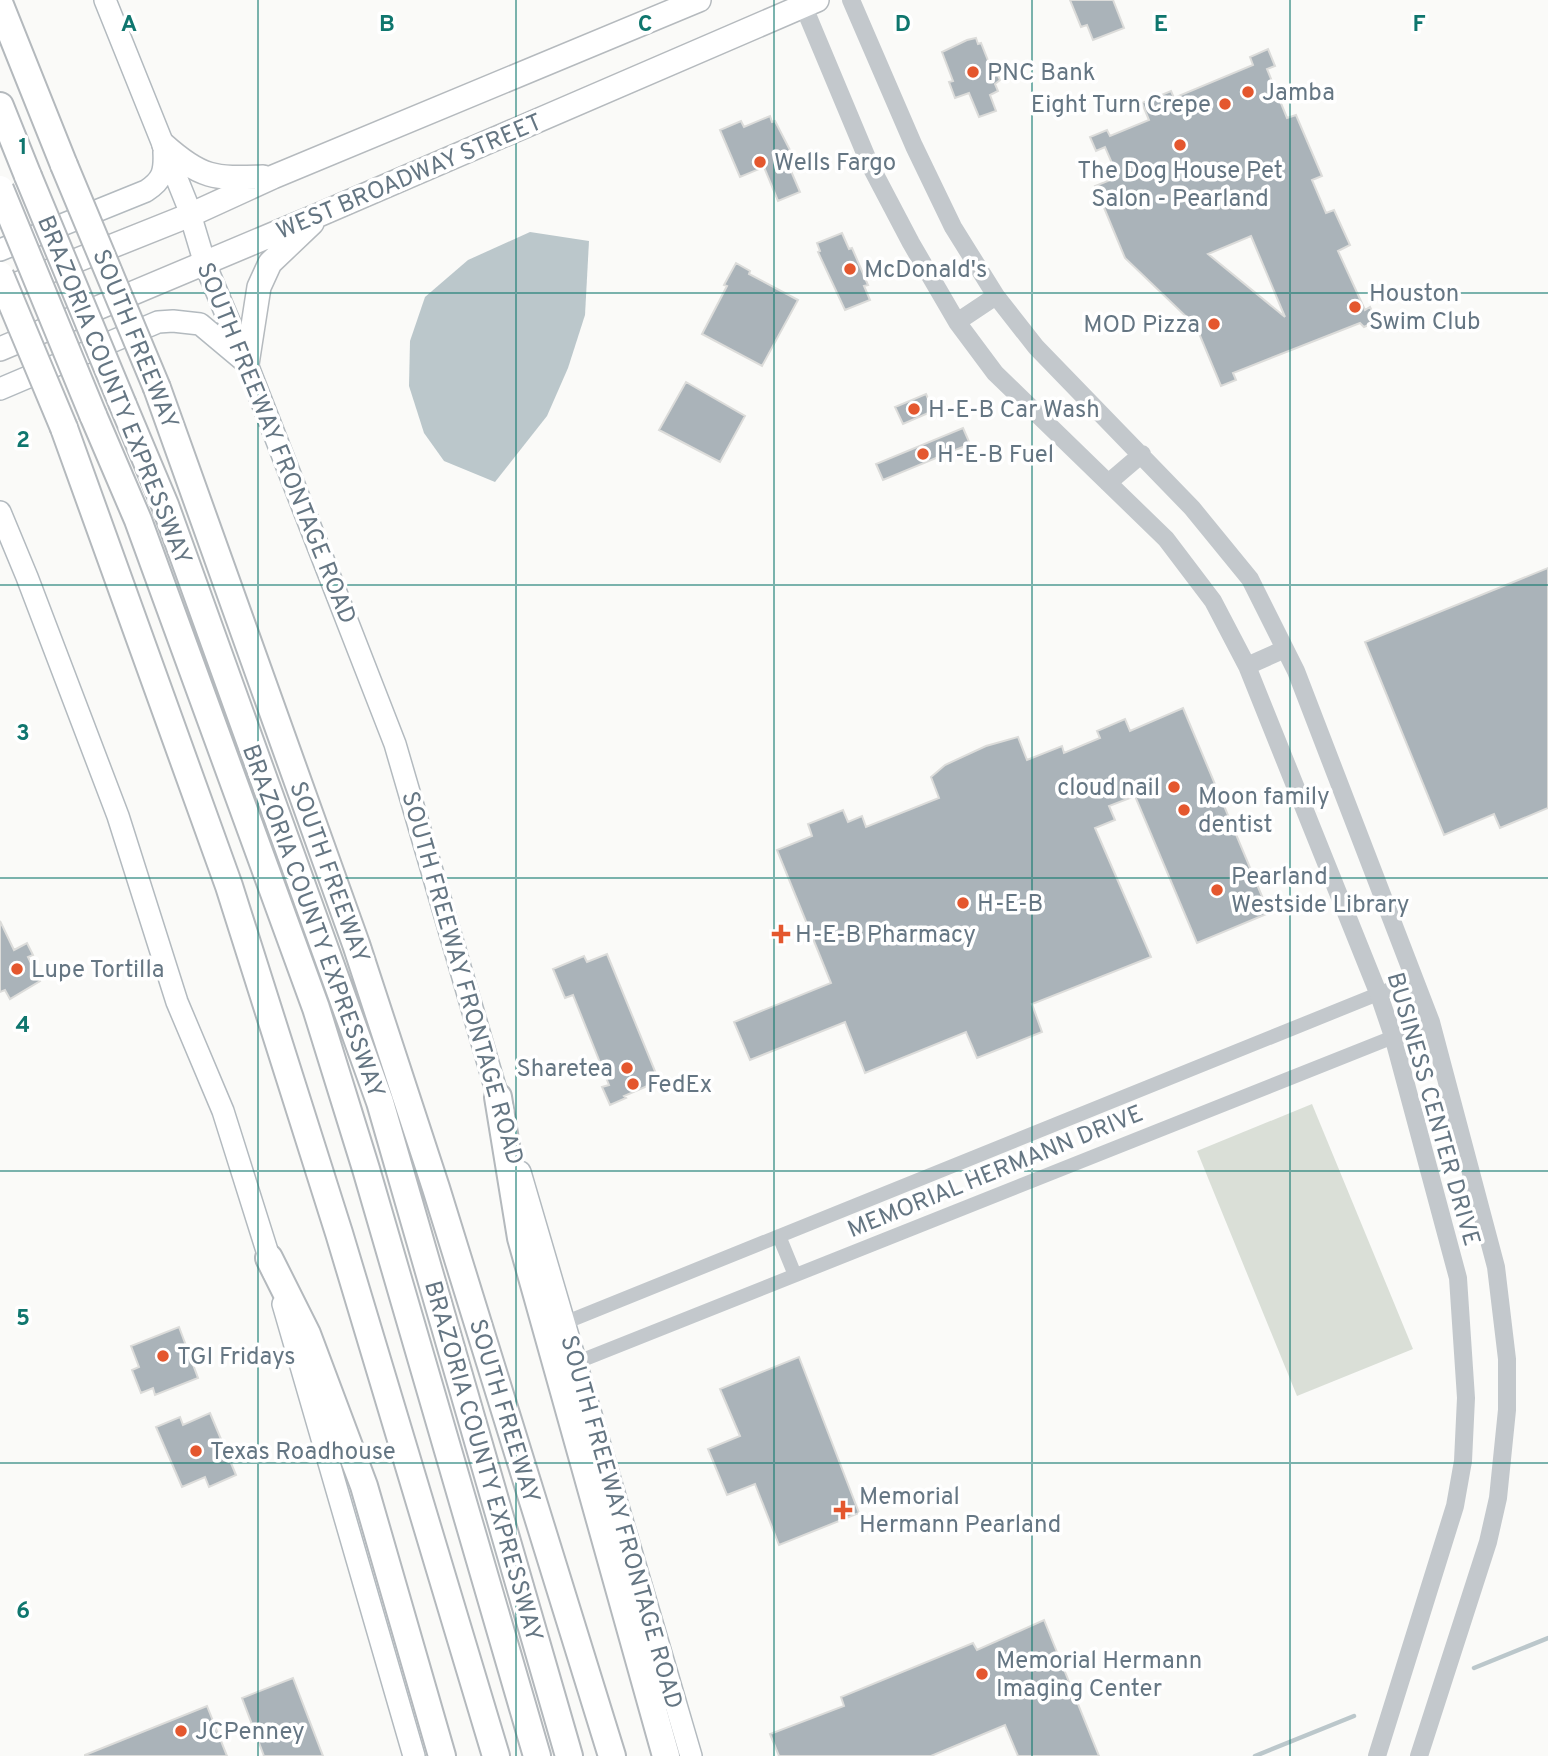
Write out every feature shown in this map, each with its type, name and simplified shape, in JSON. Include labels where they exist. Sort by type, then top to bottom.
[{"type":"highway","name":"SOUTH FREEWAY","points":[[0,5],[157,387],[364,969],[436,1188],[612,1756]]},
{"type":"highway","name":"BRAZORIA COUNTY EXPRESSWAY","points":[[0,106],[165,505],[380,1102],[569,1756]]},
{"type":"highway","name":"BRAZORIA COUNTY EXPRESSWAY","points":[[0,188],[138,520],[316,1008],[366,1169],[537,1756]]},
{"type":"highway","points":[[0,275],[64,428],[229,886],[338,1233],[496,1756]]},
{"type":"highway","points":[[498,1097],[521,1238],[663,1745]]},
{"type":"highway","points":[[269,1258],[307,1334],[365,1486],[442,1756]]},
{"type":"main road","name":"SOUTH FREEWAY FRONTAGE ROAD","points":[[105,0],[164,145],[205,264],[247,363],[395,744],[691,1756]]},
{"type":"main road","name":"WEST BROADWAY STREET","points":[[0,291],[190,215],[273,177],[699,0]]},
{"type":"main road","name":"WEST BROADWAY STREET","points":[[0,349],[205,264],[808,2]]},
{"type":"main road","points":[[164,145],[187,166],[207,175],[219,178],[273,177]]},
{"type":"main road","points":[[0,250],[146,191],[157,184],[165,170],[164,145]]},
{"type":"main road","points":[[247,363],[259,286],[271,263],[321,214]]},
{"type":"main road","points":[[0,389],[146,327],[166,322],[200,324],[247,363]]},
{"type":"main road","points":[[0,512],[118,816],[177,1002],[223,1111],[269,1258],[414,1756]]},
{"type":"street","name":"BUSINESS CENTER DRIVE","points":[[851,0],[914,146],[953,227],[996,296],[1036,348],[1142,454],[1192,508],[1250,579],[1296,671],[1431,1022],[1496,1267],[1507,1359],[1507,1410],[1498,1498],[1488,1542],[1419,1756]]},
{"type":"street","name":"BUSINESS CENTER DRIVE","points":[[808,2],[870,166],[957,322],[995,373],[1166,539],[1213,601],[1247,666],[1393,1036],[1458,1278],[1466,1398],[1463,1461],[1455,1506],[1377,1756]]},
{"type":"street","points":[[957,322],[996,296]]},
{"type":"street","points":[[1108,483],[1142,454]]},
{"type":"street","points":[[1247,666],[1285,649]]},
{"type":"street","name":"MEMORIAL HERMANN DRIVE","points":[[564,1323],[1415,979]]},
{"type":"street","name":"MEMORIAL HERMANN DRIVE","points":[[575,1363],[1431,1022]]},
{"type":"street","points":[[779,1236],[795,1275]]},
{"type":"shaded area","points":[[530,232],[589,241],[585,315],[568,368],[547,416],[495,482],[444,461],[424,433],[409,386],[410,341],[425,297],[468,260]]},
{"type":"shaded area","points":[[1312,1104],[1413,1349],[1297,1396],[1197,1151]]},
{"type":"building","points":[[1070,0],[1113,0],[1124,28],[1093,40],[1087,25],[1081,27]]},
{"type":"building","name":"PNC Bank","points":[[976,38],[1000,80],[995,84],[998,91],[990,95],[996,111],[979,117],[969,93],[955,98],[949,82],[953,81],[942,52]]},
{"type":"building","points":[[1268,49],[1275,66],[1267,69],[1287,118],[1296,115],[1322,176],[1312,180],[1326,213],[1334,210],[1350,245],[1338,251],[1365,310],[1370,307],[1377,321],[1364,327],[1360,323],[1233,373],[1236,380],[1221,386],[1196,326],[1125,258],[1095,186],[1118,177],[1105,147],[1096,151],[1090,137],[1107,130],[1110,136],[1149,120],[1142,103],[1171,91],[1174,98],[1253,65],[1250,57]],"holes":[[[1251,236],[1285,317],[1208,254]]]},
{"type":"building","name":"Wells Fargo","points":[[770,116],[792,154],[785,157],[800,192],[778,201],[764,167],[740,177],[720,130],[741,121],[744,127]]},
{"type":"building","points":[[842,233],[849,249],[852,248],[868,285],[864,286],[870,300],[845,310],[818,252],[817,243]]},
{"type":"building","points":[[736,263],[750,271],[749,274],[798,300],[762,366],[702,334]]},
{"type":"building","points":[[686,382],[745,416],[720,462],[659,430]]},
{"type":"building","name":"H-E-B Car Wash","points":[[926,394],[933,411],[903,424],[895,407]]},
{"type":"building","name":"H-E-B Fuel","points":[[963,428],[970,444],[883,480],[876,464]]},
{"type":"building","points":[[1548,568],[1548,808],[1500,828],[1494,814],[1444,835],[1365,642]]},
{"type":"building","name":"H-E-B","points":[[1183,708],[1269,913],[1197,943],[1135,796],[1109,806],[1115,820],[1095,828],[1151,957],[1032,1004],[1042,1032],[977,1058],[966,1032],[865,1073],[845,1022],[750,1060],[734,1022],[831,983],[777,850],[812,836],[808,824],[843,810],[848,822],[862,816],[866,827],[939,798],[931,777],[945,765],[986,746],[1018,737],[1027,760],[1062,746],[1064,753],[1100,738],[1097,731],[1125,719],[1130,731]]},
{"type":"building","name":"Lupe Tortilla","points":[[0,921],[14,950],[27,943],[33,955],[28,957],[40,981],[10,999],[5,990],[0,992]]},
{"type":"building","points":[[607,954],[659,1081],[610,1105],[602,1087],[609,1085],[573,995],[565,998],[553,969],[584,956],[587,962]]},
{"type":"building","name":"TGI Fridays","points":[[179,1327],[198,1378],[155,1395],[153,1388],[141,1393],[132,1370],[139,1367],[131,1346]]},
{"type":"building","points":[[799,1357],[859,1513],[779,1545],[755,1484],[727,1495],[708,1449],[740,1436],[720,1389]]},
{"type":"building","name":"Texas Roadhouse","points":[[210,1413],[236,1475],[209,1487],[205,1477],[182,1487],[156,1427],[180,1417],[183,1425]]},
{"type":"building","name":"Memorial Hermann Imaging Center","points":[[1044,1620],[1099,1756],[1018,1756],[1005,1725],[931,1756],[779,1756],[770,1734],[844,1706],[841,1697],[973,1643],[977,1650]]},
{"type":"building","points":[[293,1678],[323,1756],[264,1756],[242,1698]]},
{"type":"building","name":"JCPenney","points":[[207,1706],[227,1756],[85,1756],[85,1755]]},
{"type":"waterway","points":[[1474,1668],[1548,1638]]},
{"type":"waterway","points":[[1255,1756],[1354,1716]]},
{"type":"place","name":"PNC Bank","points":[[973,72]]},
{"type":"place","name":"Jamba","points":[[1248,92]]},
{"type":"place","name":"Eight Turn Crepe","points":[[1225,104]]},
{"type":"place","name":"The Dog House Pet Salon - Pearland","points":[[1180,145]]},
{"type":"place","name":"Wells Fargo","points":[[760,162]]},
{"type":"place","name":"McDonald's","points":[[850,269]]},
{"type":"place","name":"Houston Swim Club","points":[[1355,307]]},
{"type":"place","name":"MOD Pizza","points":[[1214,324]]},
{"type":"place","name":"H-E-B Car Wash","points":[[914,409]]},
{"type":"place","name":"H-E-B Fuel","points":[[923,454]]},
{"type":"place","name":"cloud nail","points":[[1174,787]]},
{"type":"place","name":"Moon family dentist","points":[[1184,810]]},
{"type":"place","name":"Pearland Westside Library","points":[[1217,890]]},
{"type":"place","name":"H-E-B","points":[[963,903]]},
{"type":"place","name":"H-E-B Pharmacy","points":[[781,934]]},
{"type":"place","name":"Lupe Tortilla","points":[[17,969]]},
{"type":"place","name":"Sharetea","points":[[627,1068]]},
{"type":"place","name":"FedEx","points":[[633,1084]]},
{"type":"place","name":"TGI Fridays","points":[[163,1356]]},
{"type":"place","name":"Texas Roadhouse","points":[[196,1451]]},
{"type":"place","name":"Memorial Hermann Pearland","points":[[843,1510]]},
{"type":"place","name":"Memorial Hermann Imaging Center","points":[[982,1674]]},
{"type":"place","name":"JCPenney","points":[[181,1731]]}]
